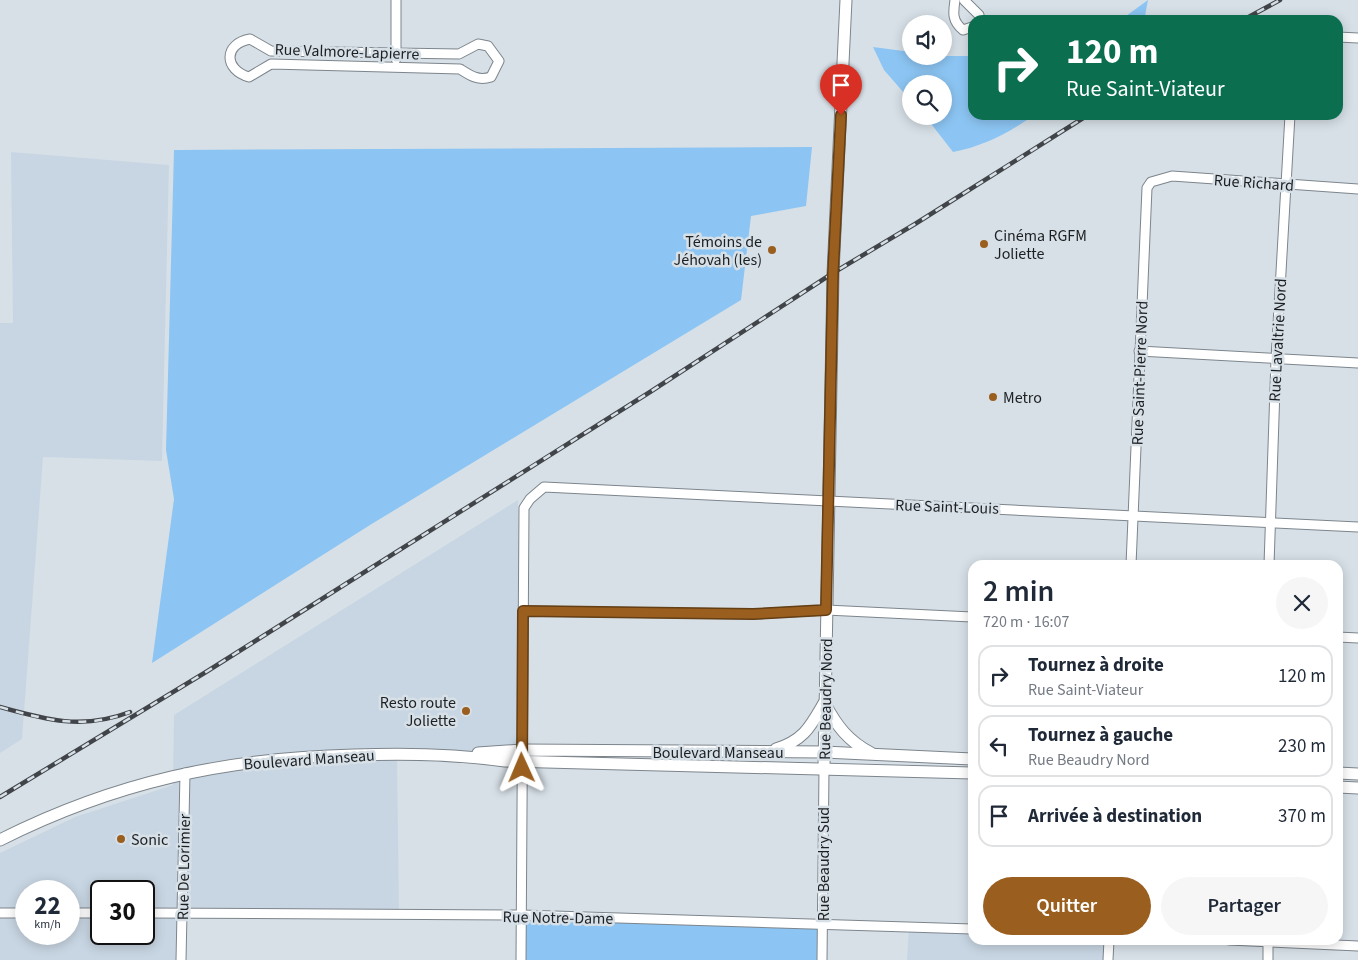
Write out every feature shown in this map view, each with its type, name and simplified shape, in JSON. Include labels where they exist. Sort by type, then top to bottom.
[{"type":"main road","name":"Rue Beaudry Nord","points":[[824,768],[833,273],[846,0]]},
{"type":"main road","points":[[762,753],[791,744],[801,737],[824,702],[844,734],[856,745],[875,755]]},
{"type":"main road","name":"Boulevard Manseau","points":[[0,840],[94,799],[185,773],[260,760],[319,755],[464,755],[500,750],[522,755],[968,773]]},
{"type":"main road","name":"Boulevard Manseau","points":[[522,755],[824,752],[968,759]]},
{"type":"main road","points":[[1343,773],[1358,774]]},
{"type":"main road","points":[[1343,787],[1358,788]]},
{"type":"street","points":[[396,0],[396,66]]},
{"type":"street","points":[[956,0],[953,18],[955,24],[963,30],[968,28]]},
{"type":"street","points":[[964,0],[979,15]]},
{"type":"street","points":[[1343,37],[1358,38]]},
{"type":"street","name":"Rue Valmore-Lapierre","points":[[250,39],[271,51],[459,54],[478,44],[488,46],[499,61],[491,77],[483,80],[476,79],[460,69],[396,66],[271,64],[249,77],[236,71],[230,57],[231,49],[238,42],[250,39]]},
{"type":"street","name":"Rue Lavaltrie Nord","points":[[1269,560],[1276,359],[1290,120]]},
{"type":"street","name":"Rue Richard","points":[[1151,182],[1172,176],[1358,189]]},
{"type":"street","name":"Rue Saint-Pierre Nord","points":[[1131,560],[1145,195],[1151,182]]},
{"type":"street","points":[[1139,351],[1358,363]]},
{"type":"street","name":"Rue Saint-Louis","points":[[523,611],[524,508],[537,491],[544,487],[560,486],[1358,527]]},
{"type":"street","points":[[521,960],[523,611],[753,614],[826,610],[968,618]]},
{"type":"street","points":[[1343,637],[1358,638]]},
{"type":"street","name":"Rue Beaudry Sud","points":[[822,960],[824,768]]},
{"type":"street","name":"Rue De Lorimier","points":[[181,960],[185,773]]},
{"type":"street","points":[[0,913],[15,913]]},
{"type":"street","name":"Rue Notre-Dame","points":[[155,913],[522,915],[968,929]]},
{"type":"street","points":[[1108,960],[1109,945]]},
{"type":"street","points":[[1268,945],[1268,960]]},
{"type":"street","points":[[1340,945],[1358,946]]},
{"type":"shaded area","points":[[1148,0],[1145,15],[1127,15]]},
{"type":"shaded area","points":[[873,47],[902,51],[902,65],[952,65],[952,56],[968,56],[968,120],[1027,120],[996,138],[953,152],[932,125],[952,125],[952,75],[902,75],[902,91],[884,70]]},
{"type":"shaded area","points":[[812,147],[806,206],[751,216],[741,300],[370,525],[152,663],[174,499],[166,450],[174,150]]},
{"type":"shaded area","points":[[11,152],[169,165],[162,461],[43,457],[22,739],[0,753],[0,323],[13,323]]},
{"type":"shaded area","points":[[518,500],[522,750],[463,755],[397,754],[399,915],[179,916],[178,960],[0,960],[0,853],[75,817],[173,785],[174,715]]},
{"type":"shaded area","points":[[522,915],[823,924],[822,960],[521,960]]},
{"type":"shaded area","points":[[909,926],[968,928],[968,945],[1109,945],[1108,960],[907,960]]},
{"type":"railway","points":[[1252,15],[1280,0]]},
{"type":"railway","points":[[0,797],[206,672],[650,392],[833,273],[915,224],[1080,120]]},
{"type":"railway","points":[[0,707],[33,716],[80,722],[96,721],[130,712]]},
{"type":"place","name":"Cinéma RGFM Joliette","points":[[984,244]]},
{"type":"place","name":"Témoins de Jéhovah (les)","points":[[772,250]]},
{"type":"place","name":"Metro","points":[[993,397]]},
{"type":"place","name":"Resto route Joliette","points":[[466,711]]},
{"type":"place","name":"Sonic","points":[[121,839]]},
{"type":"route","points":[[522,768],[523,611],[753,614],[779,611],[826,610],[833,273],[841,115]]}]
